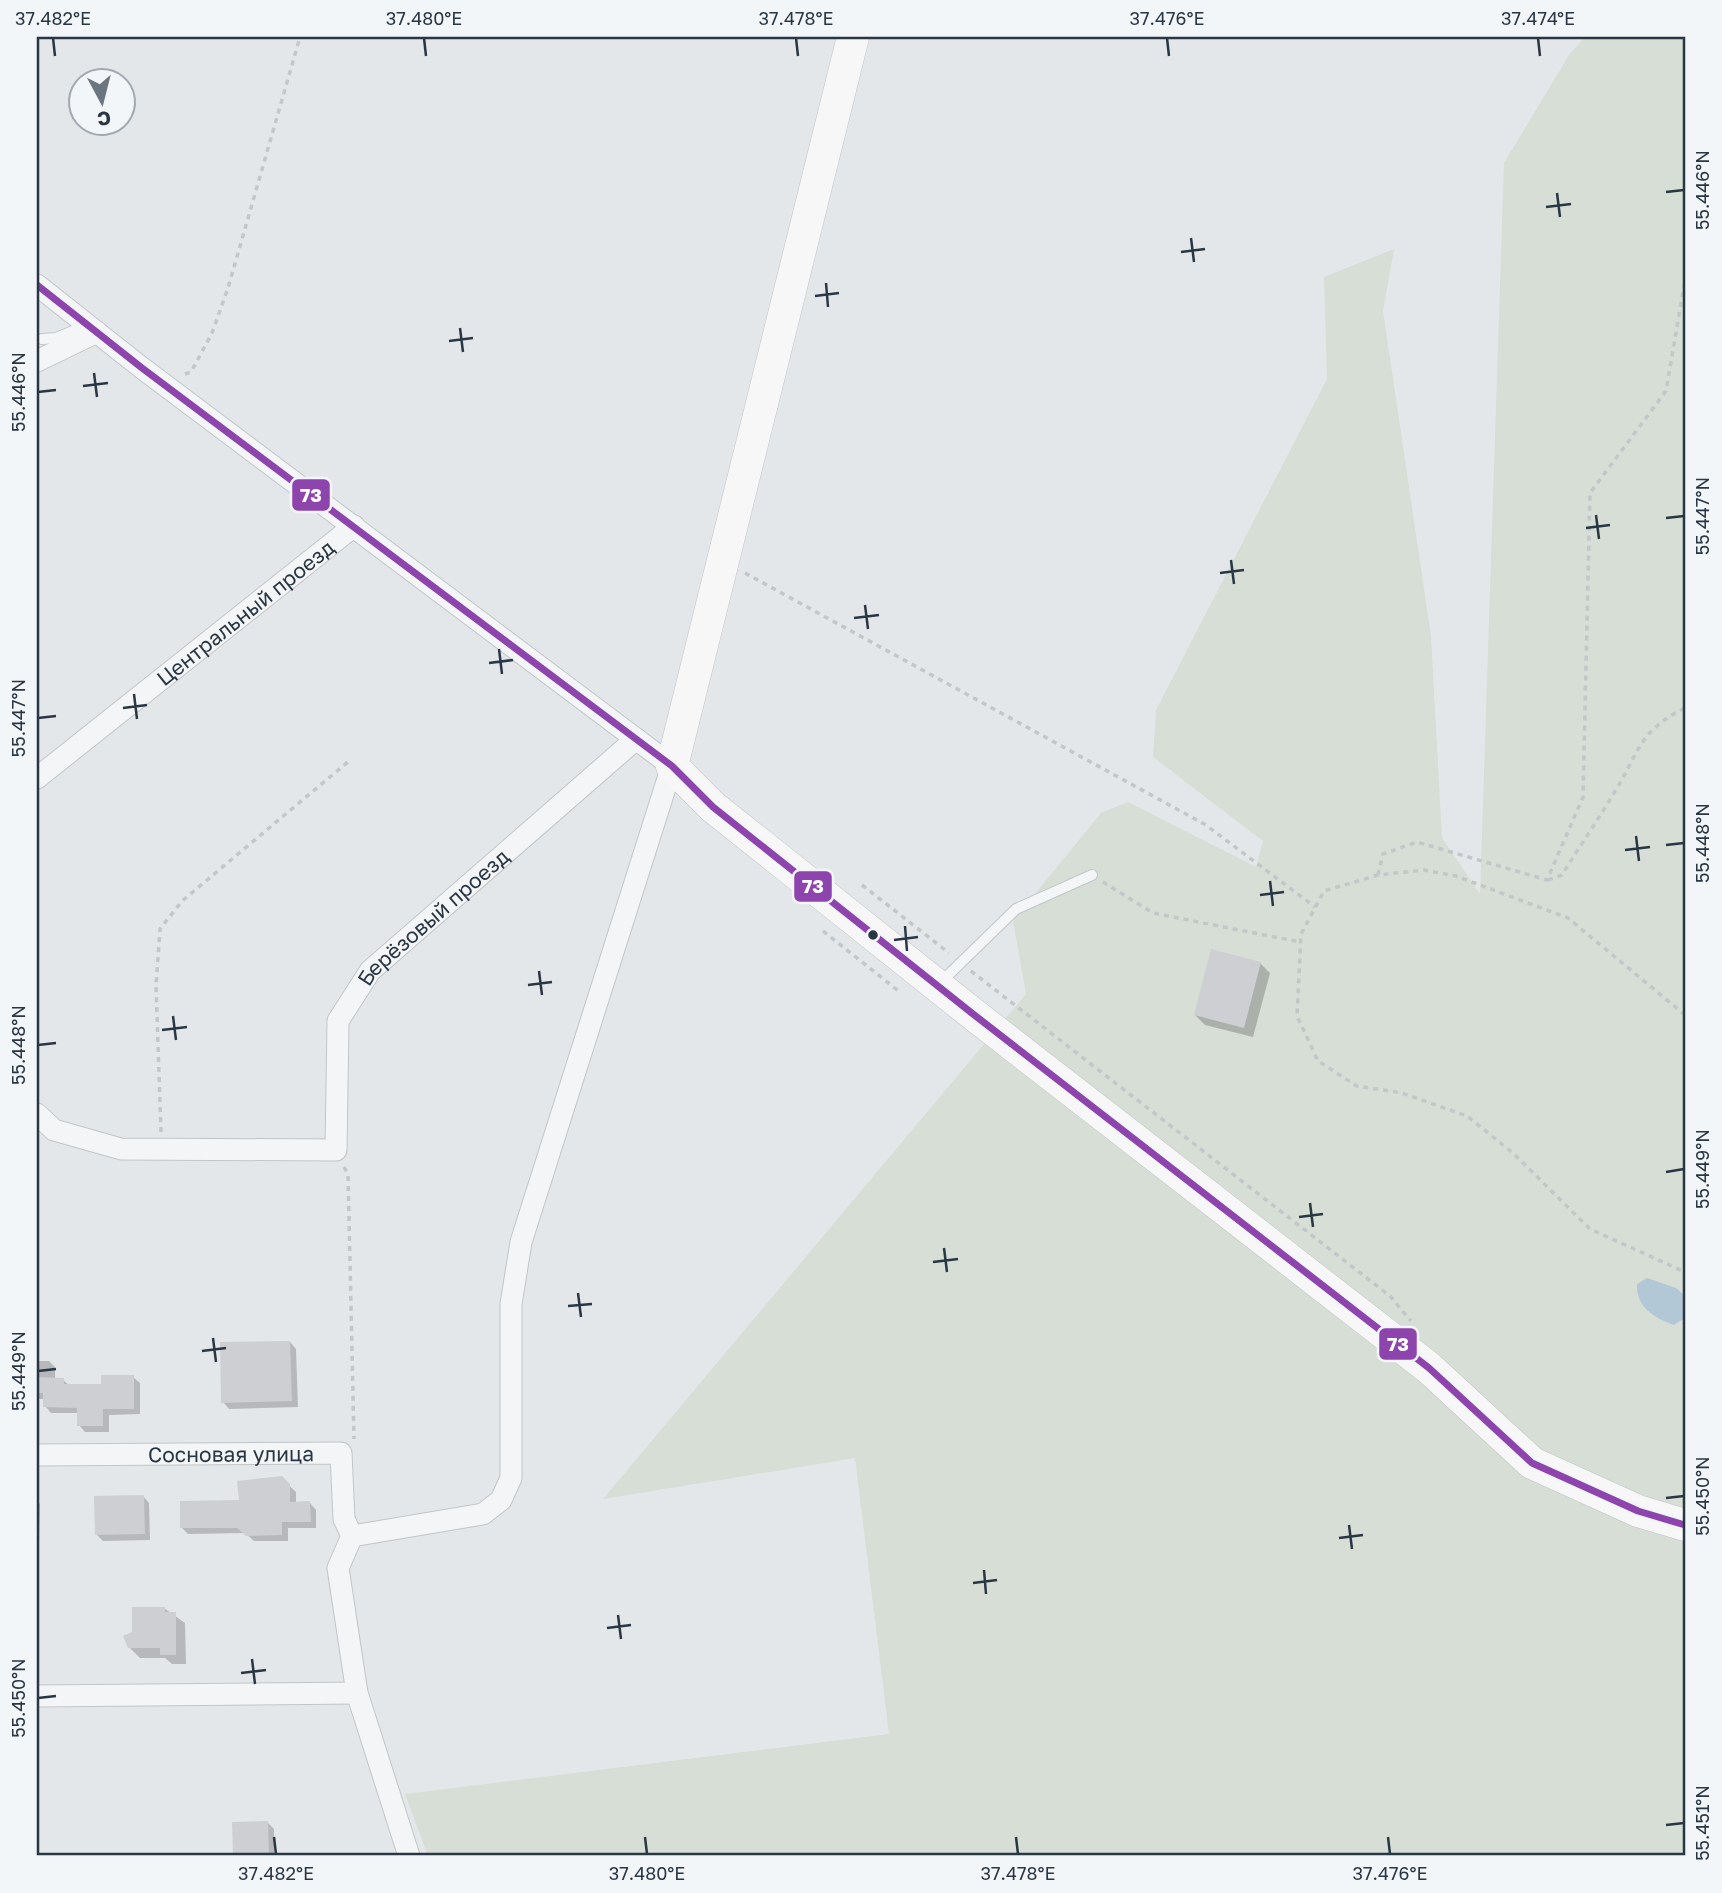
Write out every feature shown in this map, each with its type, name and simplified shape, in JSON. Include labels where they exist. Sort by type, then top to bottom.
[{"type":"street","points":[[409,1856],[357,1693],[338,1568],[352,1536],[483,1514],[501,1500],[511,1478],[511,1304],[521,1242],[672,766],[853,37]]},
{"type":"street","points":[[37,285],[169,388],[672,766],[713,807],[937,986],[1429,1368],[1532,1463],[1638,1511],[1685,1525]]},
{"type":"street","points":[[37,361],[92,329]]},
{"type":"street","name":"Центральный проезд","points":[[37,778],[354,526]]},
{"type":"street","name":"Берёзовый проезд","points":[[336,1150],[338,1021],[370,971],[636,739]]},
{"type":"street","points":[[37,1114],[54,1130],[121,1149],[336,1150]]},
{"type":"street","name":"Сосновая улица","points":[[37,1455],[341,1453],[344,1519],[352,1536]]},
{"type":"street","points":[[37,1696],[357,1693]]},
{"type":"lane","points":[[42,340],[92,329]]},
{"type":"lane","points":[[937,986],[1016,909],[1092,875]]},
{"type":"path","points":[[169,388],[173,379],[191,372],[212,333],[244,233],[300,37]]},
{"type":"path","points":[[1547,880],[1583,797],[1590,493],[1666,391],[1685,280]]},
{"type":"path","points":[[722,560],[1206,825],[1315,907]]},
{"type":"path","points":[[1378,875],[1382,854],[1417,842],[1547,880],[1562,874],[1616,790],[1637,745],[1669,716],[1685,708]]},
{"type":"path","points":[[162,1148],[156,986],[160,929],[182,901],[349,761]]},
{"type":"path","points":[[1685,1015],[1568,918],[1456,876],[1424,870],[1378,875],[1324,891],[1301,934],[1297,1016],[1318,1060],[1357,1086],[1402,1093],[1467,1116],[1513,1153],[1590,1229],[1685,1272]]},
{"type":"path","points":[[1092,875],[1153,913],[1301,942]]},
{"type":"path","points":[[862,885],[961,963]]},
{"type":"path","points":[[823,931],[901,993]]},
{"type":"path","points":[[336,1150],[348,1174],[354,1440],[341,1453]]},
{"type":"shaded area","points":[[1585,37],[1685,37],[1685,1856],[428,1856],[405,1794],[889,1734],[855,1458],[603,1499],[1026,994],[1013,921],[1101,813],[1128,802],[1256,867],[1263,841],[1153,757],[1156,710],[1327,379],[1324,277],[1394,249],[1383,311],[1431,636],[1442,838],[1480,894],[1504,163],[1569,55]]},
{"type":"water","points":[[1647,1278],[1676,1288],[1685,1296],[1685,1318],[1674,1325],[1660,1319],[1643,1305],[1637,1292],[1637,1284]]},
{"type":"building","points":[[1211,949],[1261,962],[1244,1028],[1194,1015]]},
{"type":"building","points":[[290,1341],[292,1401],[221,1403],[220,1342]]},
{"type":"building","points":[[101,1375],[134,1375],[134,1409],[103,1409],[103,1426],[77,1426],[77,1408],[43,1407],[43,1393],[37,1393],[37,1377],[64,1378],[64,1384],[101,1384]]},
{"type":"building","points":[[282,1476],[290,1484],[290,1502],[310,1501],[311,1522],[282,1522],[282,1535],[246,1536],[237,1528],[180,1528],[180,1501],[239,1500],[237,1481]]},
{"type":"building","points":[[144,1495],[145,1534],[95,1535],[94,1496]]},
{"type":"building","points":[[132,1607],[165,1607],[165,1612],[176,1612],[176,1655],[160,1655],[160,1648],[128,1648],[123,1636],[132,1632]]},
{"type":"building","points":[[268,1821],[269,1856],[233,1856],[232,1822]]},
{"type":"transit line","name":"73","points":[[37,285],[142,368],[672,766],[713,807],[973,1014],[1429,1368],[1532,1463],[1638,1511],[1685,1525]]}]
